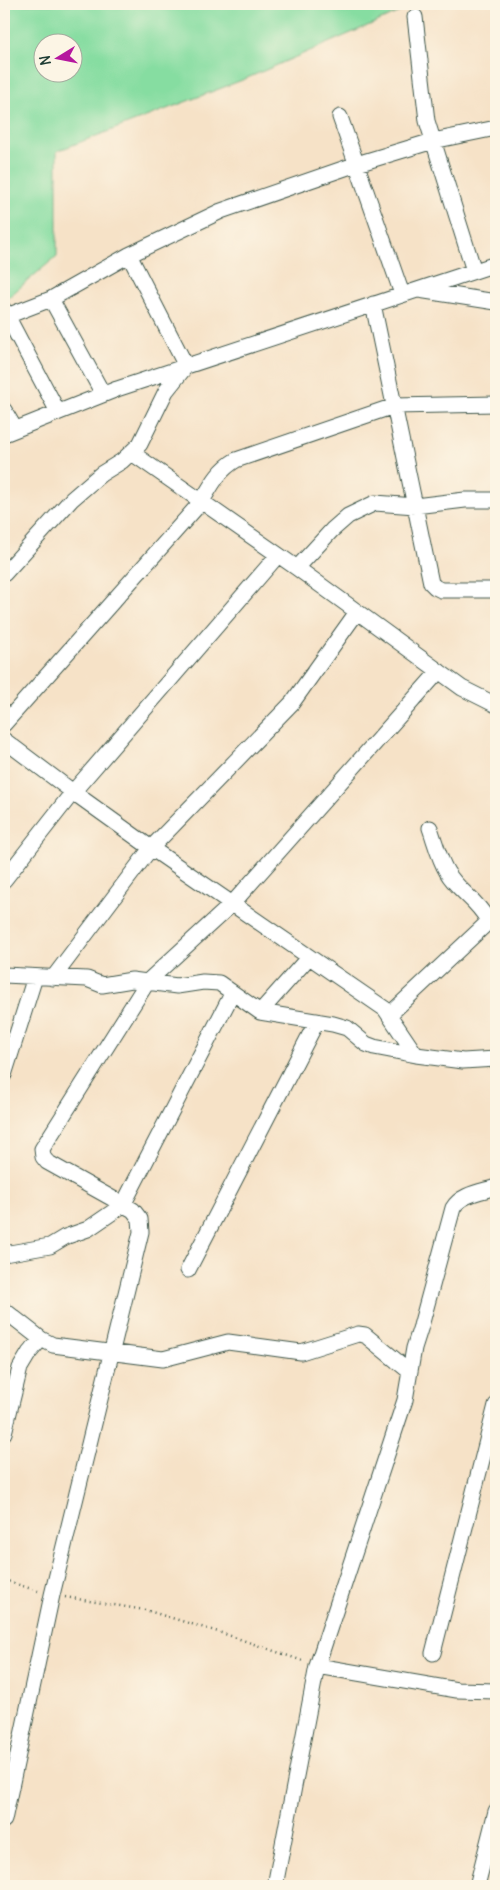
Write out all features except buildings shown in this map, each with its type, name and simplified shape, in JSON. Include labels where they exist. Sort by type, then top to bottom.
[{"type":"street","points":[[415,17],[427,121],[474,271]]},
{"type":"street","points":[[340,117],[408,292]]},
{"type":"street","points":[[58,412],[6,313],[51,300],[129,255],[221,211],[357,164],[433,141],[496,128]]},
{"type":"street","points":[[129,255],[186,366]]},
{"type":"street","points":[[4,410],[10,431],[103,394],[496,264]]},
{"type":"street","points":[[408,292],[496,302]]},
{"type":"street","points":[[51,300],[103,394]]},
{"type":"street","points":[[373,304],[429,577],[435,587],[441,590],[496,590]]},
{"type":"street","points":[[4,574],[72,499],[101,474],[132,453],[140,444],[166,391],[186,366]]},
{"type":"street","points":[[4,724],[202,501],[222,470],[236,460],[394,406],[496,404]]},
{"type":"street","points":[[132,453],[297,568],[462,688],[496,705]]},
{"type":"street","points":[[297,568],[332,530],[348,516],[375,502],[414,506],[465,500],[496,500]]},
{"type":"street","points":[[4,880],[73,792],[278,555]]},
{"type":"street","points":[[53,978],[152,848],[292,702],[358,612]]},
{"type":"street","points":[[4,1820],[52,1595],[141,1232],[138,1214],[47,1162],[43,1157],[42,1149],[148,981],[232,904],[440,671]]},
{"type":"street","points":[[4,740],[152,848],[385,1010],[416,1055]]},
{"type":"street","points":[[389,1014],[485,925],[487,919],[482,910],[456,885],[447,872],[430,828]]},
{"type":"street","points":[[260,1012],[309,957]]},
{"type":"street","points":[[4,975],[87,979],[102,985],[122,981],[148,981],[177,986],[203,982],[219,984],[260,1012],[347,1028],[366,1044],[374,1047],[416,1055],[463,1060],[496,1059]]},
{"type":"street","points":[[4,1075],[35,977]]},
{"type":"street","points":[[4,1254],[50,1246],[65,1237],[88,1230],[124,1205],[232,994]]},
{"type":"street","points":[[188,1270],[317,1021]]},
{"type":"street","points":[[275,1886],[317,1666],[405,1400],[408,1371],[453,1208],[456,1202],[462,1198],[496,1187]]},
{"type":"street","points":[[4,1310],[40,1339],[54,1345],[111,1354],[163,1359],[228,1342],[300,1352],[358,1334],[365,1335],[408,1371]]},
{"type":"street","points":[[4,1433],[20,1368],[40,1339]]},
{"type":"street","points":[[433,1653],[496,1405]]},
{"type":"street","points":[[317,1666],[457,1690],[496,1690]]},
{"type":"street","points":[[477,1886],[496,1811]]},
{"type":"path","points":[[4,1580],[52,1595],[146,1610],[225,1634],[317,1666]]},
{"type":"green space","points":[[4,4],[418,4],[245,79],[57,151],[57,256],[4,301]]}]
